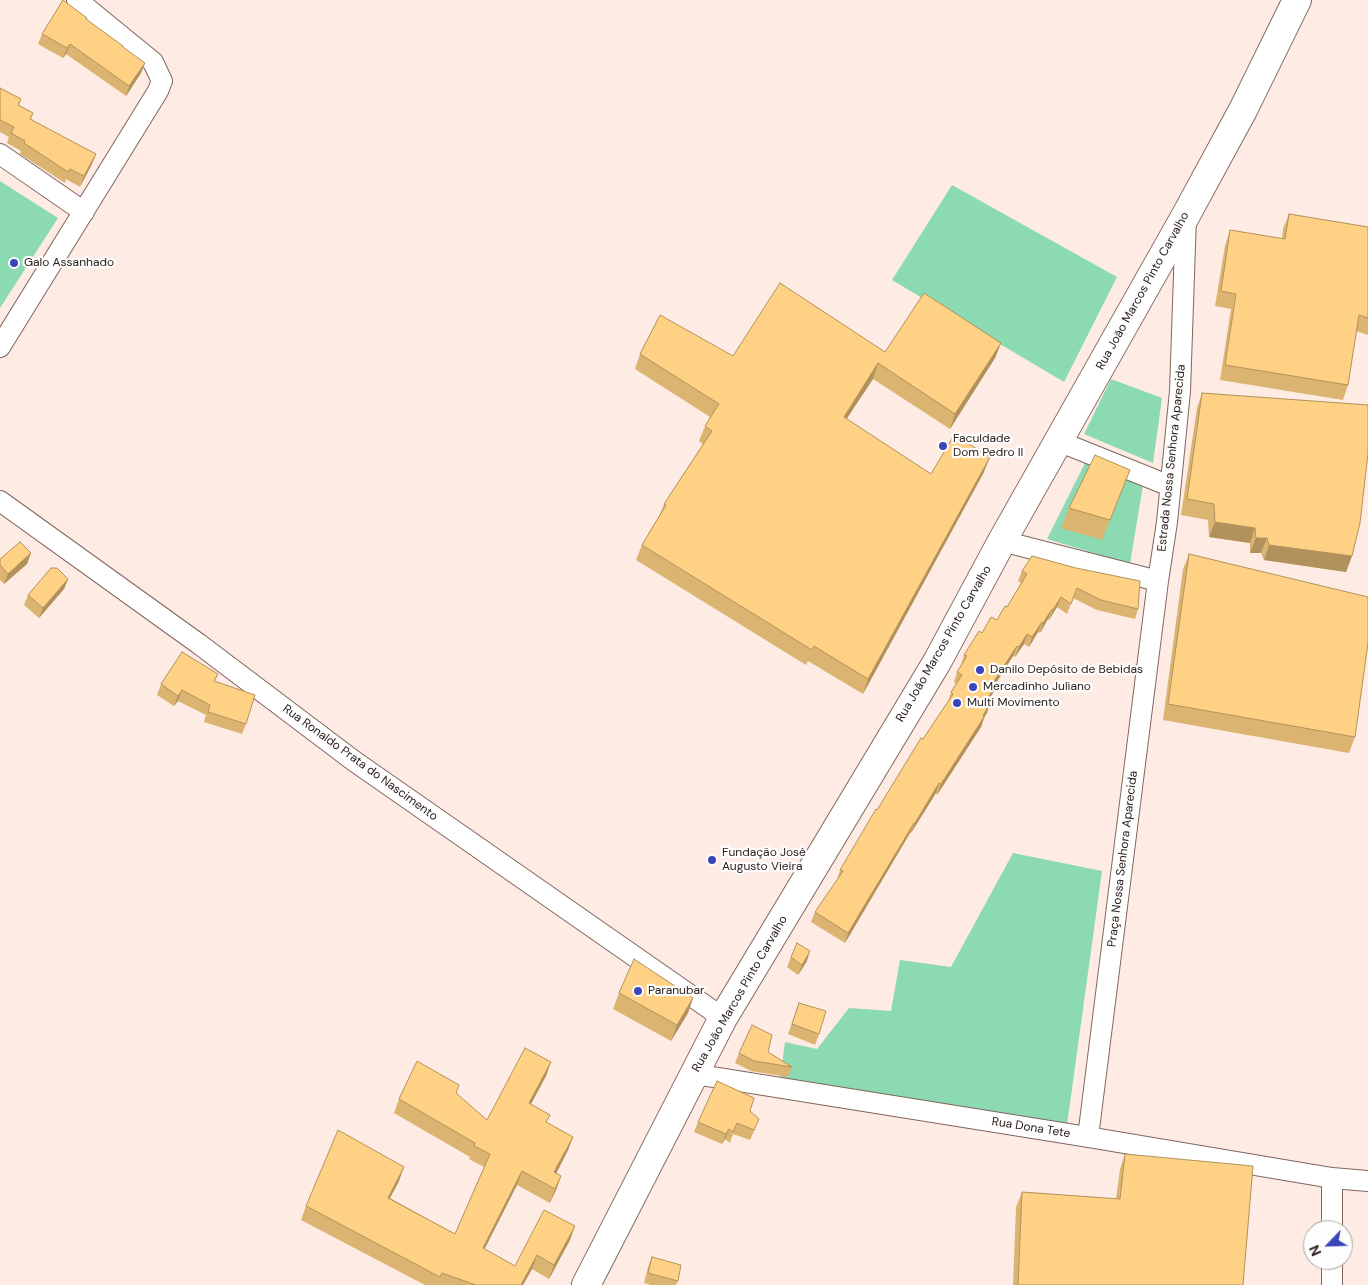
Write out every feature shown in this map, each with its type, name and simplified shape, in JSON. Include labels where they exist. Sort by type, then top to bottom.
[{"type":"main road","name":"Rua João Marcos Pinto Carvalho","points":[[586,1285],[724,1018],[937,662],[1002,541],[1186,215],[1243,110],[1297,0]]},
{"type":"street","points":[[0,347],[158,91],[162,81],[153,62],[77,0]]},
{"type":"street","points":[[0,154],[84,212]]},
{"type":"street","name":"Estrada Nossa Senhora Aparecida","points":[[1158,581],[1167,522],[1180,391],[1186,215]]},
{"type":"street","points":[[1058,441],[1170,486]]},
{"type":"street","name":"Rua Ronaldo Prata do Nascimento","points":[[0,501],[199,644],[354,761],[724,1018]]},
{"type":"street","points":[[1002,541],[1158,581]]},
{"type":"street","name":"Praça Nossa Senhora Aparecida","points":[[1088,1137],[1158,581]]},
{"type":"street","name":"Rua Dona Tete","points":[[694,1074],[1332,1178],[1368,1180]]},
{"type":"street","points":[[1332,1178],[1332,1220]]},
{"type":"street","points":[[1332,1270],[1332,1285]]},
{"type":"green space","name":"Galo Assanhado","points":[[0,181],[58,218],[0,308]]},
{"type":"green space","points":[[952,185],[1117,277],[1064,382],[892,280]]},
{"type":"green space","points":[[1111,379],[1162,398],[1153,463],[1084,434]]},
{"type":"green space","points":[[1087,459],[1143,485],[1130,564],[1047,539]]},
{"type":"green space","points":[[1013,853],[1102,871],[1067,1125],[780,1080],[785,1042],[817,1049],[849,1008],[891,1011],[900,960],[951,967]]},
{"type":"building","points":[[63,0],[145,63],[129,86],[70,44],[67,48],[42,34]]},
{"type":"building","points":[[0,88],[21,99],[18,105],[33,113],[30,119],[96,154],[84,176],[70,169],[68,172],[11,133],[14,127],[0,120]]},
{"type":"building","points":[[1289,214],[1368,227],[1368,318],[1359,315],[1348,385],[1225,365],[1236,294],[1221,291],[1230,230],[1285,239]]},
{"type":"building","points":[[780,283],[885,352],[924,293],[1001,343],[955,414],[878,363],[844,417],[931,474],[954,435],[990,457],[868,679],[814,646],[812,650],[642,545],[666,505],[664,504],[712,431],[705,426],[719,404],[640,354],[660,315],[733,356]]},
{"type":"building","points":[[1202,393],[1368,405],[1368,453],[1360,523],[1352,556],[1269,545],[1267,538],[1256,538],[1255,528],[1215,522],[1214,504],[1187,499]]},
{"type":"building","points":[[1095,455],[1130,470],[1110,520],[1069,508]]},
{"type":"building","points":[[20,542],[31,553],[8,574],[0,565],[0,559]]},
{"type":"building","points":[[1189,554],[1368,597],[1368,643],[1355,737],[1168,704]]},
{"type":"building","points":[[1032,556],[1076,568],[1140,581],[1138,609],[1101,600],[1077,588],[1071,604],[1061,597],[1032,637],[1027,634],[994,681],[997,683],[986,701],[990,703],[984,717],[941,784],[939,783],[848,933],[815,912],[843,871],[840,870],[876,809],[921,738],[923,739],[953,694],[951,692],[962,675],[957,672],[967,656],[964,655],[979,631],[982,633],[991,617],[997,620],[1005,606],[1007,607],[1027,574],[1022,571]]},
{"type":"building","points":[[51,568],[57,568],[68,579],[43,608],[28,595]]},
{"type":"building","points":[[182,652],[218,674],[214,681],[255,695],[246,724],[208,712],[210,705],[182,690],[178,696],[161,684]]},
{"type":"building","points":[[797,943],[810,951],[802,965],[791,957]]},
{"type":"building","points":[[634,959],[693,998],[677,1025],[619,993]]},
{"type":"building","points":[[799,1003],[826,1011],[819,1034],[792,1024]]},
{"type":"building","points":[[752,1025],[772,1035],[768,1052],[792,1067],[754,1061],[739,1053]]},
{"type":"building","points":[[525,1048],[551,1062],[529,1103],[550,1115],[546,1122],[573,1137],[554,1172],[561,1176],[555,1189],[522,1171],[483,1248],[515,1266],[544,1210],[575,1226],[554,1265],[537,1255],[521,1285],[476,1285],[442,1273],[440,1277],[306,1206],[338,1130],[404,1167],[388,1198],[455,1234],[490,1154],[474,1146],[475,1143],[399,1099],[417,1061],[459,1085],[456,1093],[487,1120]]},
{"type":"building","points":[[717,1081],[754,1098],[750,1111],[759,1119],[754,1130],[737,1123],[733,1132],[729,1129],[726,1134],[698,1122]]},
{"type":"building","points":[[1125,1154],[1253,1166],[1243,1285],[1018,1285],[1022,1192],[1120,1199]]},
{"type":"building","points":[[652,1257],[681,1265],[678,1281],[648,1273]]},
{"type":"place","name":"Galo Assanhado","points":[[14,263]]},
{"type":"place","name":"Faculdade Dom Pedro II","points":[[943,446]]},
{"type":"place","name":"Danilo Depósito de Bebidas","points":[[980,670]]},
{"type":"place","name":"Mercadinho Juliano","points":[[973,687]]},
{"type":"place","name":"Multi Movimento","points":[[957,703]]},
{"type":"place","name":"Fundação José Augusto Vieira","points":[[712,860]]},
{"type":"place","name":"Paranubar","points":[[638,991]]}]
